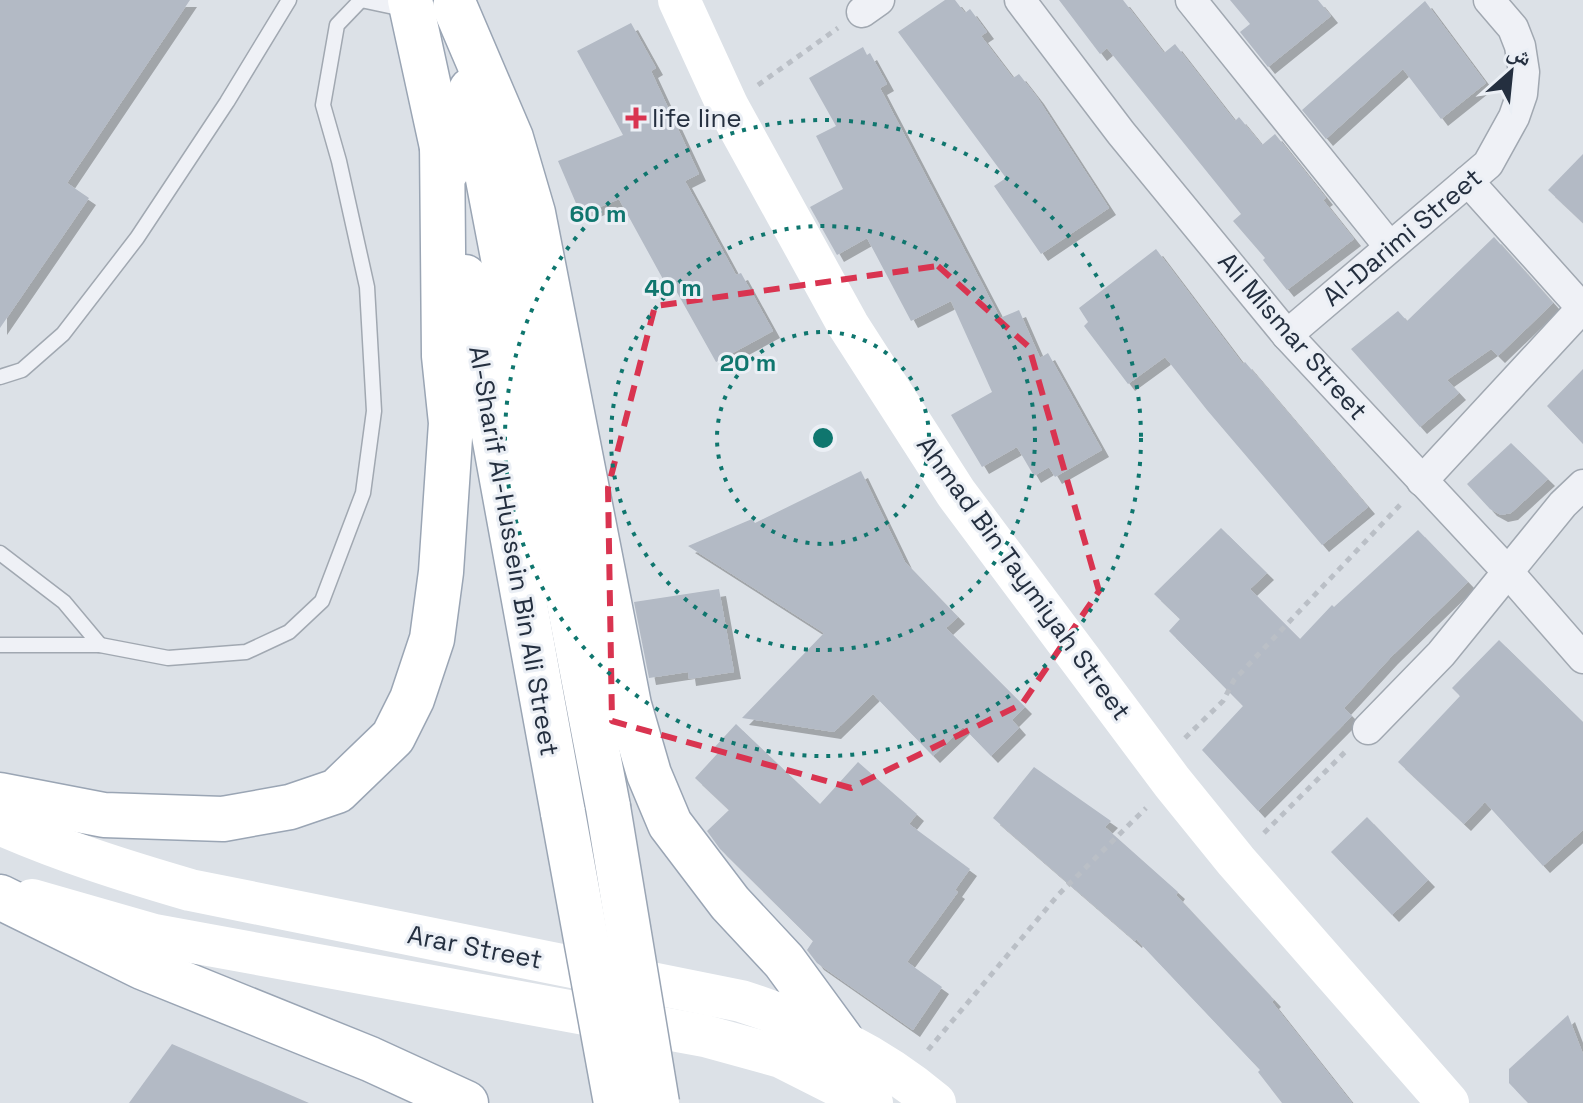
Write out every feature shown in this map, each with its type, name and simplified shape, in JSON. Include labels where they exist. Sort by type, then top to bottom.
[{"type":"main road","name":"Ahmad Bin Taymiyah Street","points":[[679,0],[728,107],[848,325],[956,493],[1165,772],[1236,861],[1448,1103]]},
{"type":"main road","name":"Al-Sharif Al-Hussein Bin Ali Street","points":[[454,4],[608,807],[657,1103]]},
{"type":"main road","points":[[454,4],[511,138],[529,198],[629,705],[649,774],[670,824],[730,903],[784,961],[841,1039]]},
{"type":"main road","name":"Al-Sharif Al-Hussein Bin Ali Street","points":[[411,5],[442,141],[474,332],[616,1103]]},
{"type":"main road","points":[[0,795],[104,815],[223,819],[290,807],[337,791],[393,737],[412,699],[432,639],[441,572],[451,423],[444,356],[442,141]]},
{"type":"main road","name":"Arar Street","points":[[0,824],[36,840],[190,890],[704,992],[789,1016],[841,1039],[920,1090]]},
{"type":"main road","name":"Arar Street","points":[[0,891],[154,935],[705,1036],[781,1057],[872,1103]]},
{"type":"main road","points":[[0,897],[142,967],[370,1059],[466,1103]]},
{"type":"street","name":"Ali Mismar Street","points":[[1020,0],[1121,133],[1287,335],[1508,572],[1583,658]]},
{"type":"street","points":[[1191,0],[1389,246]]},
{"type":"street","name":"Al-Darimi Street","points":[[1287,335],[1488,164],[1514,117],[1522,94],[1524,72],[1520,46],[1513,28],[1489,0]]},
{"type":"street","points":[[1422,481],[1582,308],[1468,181]]},
{"type":"street","points":[[1368,729],[1441,654],[1563,504],[1583,485]]},
{"type":"lane","points":[[0,377],[22,370],[63,334],[137,238],[227,102],[289,0]]},
{"type":"lane","points":[[0,645],[100,645],[168,658],[246,652],[289,632],[322,601],[363,493],[374,411],[367,287],[323,105],[337,25],[361,0],[411,5]]},
{"type":"lane","points":[[0,553],[64,602],[100,645]]},
{"type":"path","points":[[728,107],[870,6]]},
{"type":"path","points":[[920,1090],[1058,895],[1165,772],[1223,701],[1234,680],[1422,481]]},
{"type":"path","points":[[1236,861],[1368,729]]},
{"type":"highlighted area","points":[[938,266],[1029,347],[1099,591],[1022,704],[851,788],[612,721],[608,488],[655,306]]},
{"type":"building","points":[[0,0],[190,0],[67,183],[89,198],[0,328]]},
{"type":"building","points":[[945,0],[955,0],[965,13],[970,9],[987,32],[981,36],[1013,78],[1019,74],[1037,97],[1109,208],[1041,254],[994,186],[1006,178],[898,32]]},
{"type":"building","points":[[1059,0],[1123,0],[1164,53],[1175,44],[1235,121],[1239,117],[1262,145],[1275,134],[1354,239],[1287,290],[1233,221],[1241,214],[1107,48],[1100,54]]},
{"type":"building","points":[[1230,0],[1318,0],[1331,16],[1268,67],[1240,32],[1250,24]]},
{"type":"building","points":[[1425,1],[1486,83],[1441,119],[1403,69],[1326,139],[1302,110]]},
{"type":"building","points":[[631,23],[656,68],[651,71],[699,174],[685,181],[736,275],[741,273],[773,331],[716,362],[669,278],[664,281],[619,199],[581,215],[558,161],[623,135],[577,51]]},
{"type":"building","points":[[863,47],[867,55],[870,53],[887,84],[880,88],[1000,318],[1019,310],[1040,358],[1048,353],[1102,450],[1055,477],[1049,467],[1034,476],[1017,447],[982,467],[951,415],[992,392],[951,301],[911,321],[867,238],[837,255],[810,207],[843,189],[816,136],[836,126],[809,78]]},
{"type":"building","points":[[1583,154],[1583,223],[1548,190]]},
{"type":"building","points":[[1494,237],[1553,303],[1498,356],[1491,349],[1447,380],[1459,393],[1420,427],[1351,349],[1398,311],[1407,321]]},
{"type":"building","points":[[1156,249],[1243,364],[1245,362],[1368,507],[1322,545],[1165,357],[1128,384],[1084,326],[1088,322],[1079,308]]},
{"type":"building","points":[[1583,369],[1583,444],[1547,406]]},
{"type":"building","points":[[1511,443],[1548,479],[1511,513],[1501,515],[1490,509],[1467,484]]},
{"type":"building","points":[[861,471],[905,562],[958,617],[946,628],[1025,707],[1012,720],[1019,728],[991,756],[963,727],[933,756],[873,694],[834,732],[742,718],[824,633],[688,546],[752,519],[755,523]]},
{"type":"building","points":[[1221,528],[1267,573],[1250,589],[1300,639],[1332,605],[1334,607],[1418,530],[1468,582],[1344,708],[1352,716],[1258,811],[1202,750],[1243,706],[1169,631],[1180,619],[1154,594]]},
{"type":"building","points":[[719,589],[734,672],[689,679],[688,672],[649,678],[634,602]]},
{"type":"building","points":[[1499,640],[1583,722],[1583,830],[1543,866],[1485,802],[1464,824],[1398,762],[1460,696],[1452,688]]},
{"type":"building","points":[[736,724],[820,804],[858,762],[917,814],[909,824],[970,869],[955,890],[958,892],[907,962],[942,987],[913,1030],[817,963],[807,950],[813,941],[720,849],[707,831],[729,810],[695,778],[718,753],[713,749]]},
{"type":"building","points":[[1034,767],[1111,821],[1105,827],[1178,892],[1176,895],[1274,1000],[1272,1002],[1352,1103],[1282,1103],[1258,1072],[1260,1070],[1136,939],[993,818]]},
{"type":"building","points":[[1367,817],[1428,880],[1392,915],[1331,852]]},
{"type":"building","points":[[1568,1015],[1583,1054],[1583,1103],[1528,1103],[1509,1083],[1509,1069]]},
{"type":"building","points":[[172,1044],[309,1103],[129,1103]]},
{"type":"place","name":"life line","points":[[636,118]]}]
